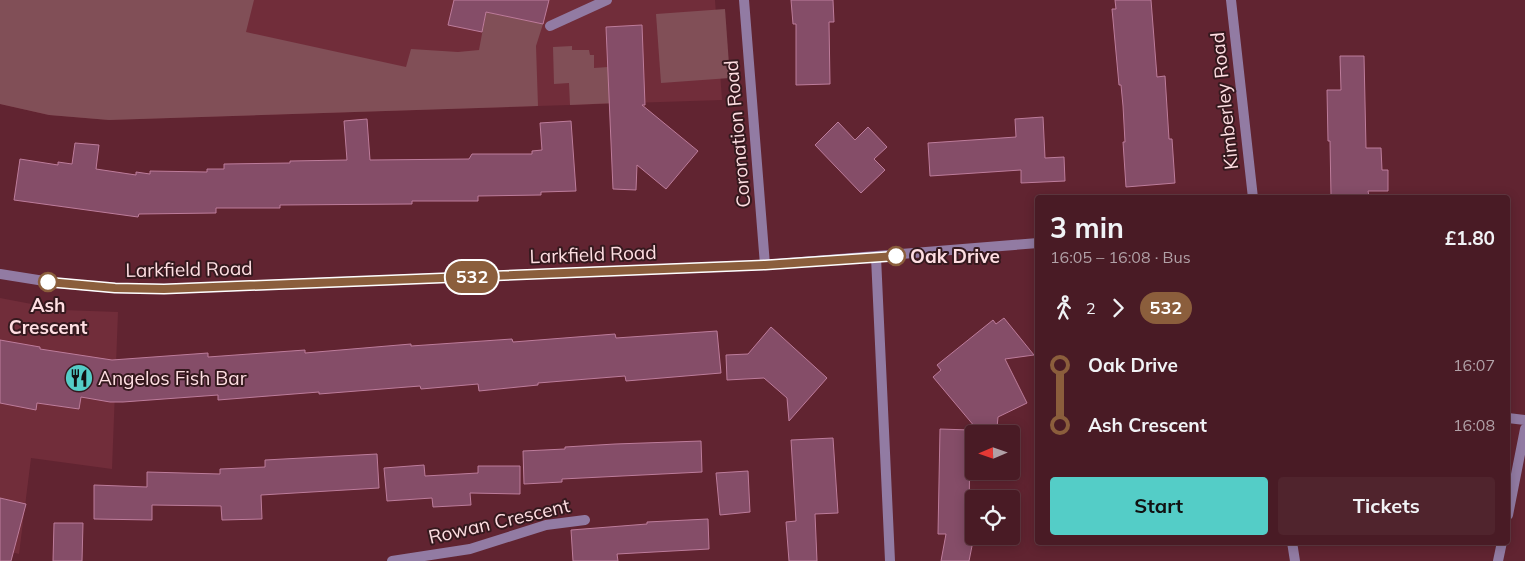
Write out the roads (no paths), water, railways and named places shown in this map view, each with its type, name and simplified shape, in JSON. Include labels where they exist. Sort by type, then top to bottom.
[{"type":"street","points":[[550,26],[607,0]]},
{"type":"street","name":"Coronation Road","points":[[744,0],[765,265]]},
{"type":"street","name":"Kimberley Road","points":[[1231,0],[1252,195]]},
{"type":"street","name":"Larkfield Road","points":[[0,274],[57,283],[115,288],[164,289],[765,265],[1035,243]]},
{"type":"street","points":[[876,257],[890,561]]},
{"type":"street","points":[[1510,418],[1525,420]]},
{"type":"street","points":[[1510,505],[1525,429]]},
{"type":"street","name":"Rowan Crescent","points":[[392,561],[470,549],[546,525],[585,520]]},
{"type":"street","points":[[1292,545],[1294,561]]},
{"type":"street","points":[[1498,561],[1501,545]]},
{"type":"place","name":"Oak Drive","points":[[896,256]]},
{"type":"place","name":"Ash Crescent","points":[[48,282]]},
{"type":"place","name":"Angelos Fish Bar","points":[[79,378]]}]
